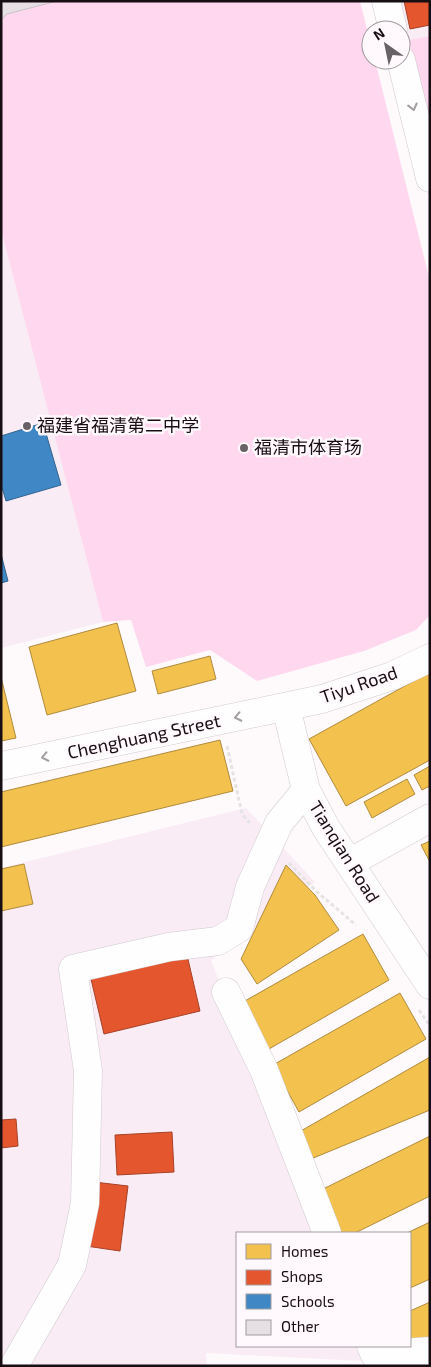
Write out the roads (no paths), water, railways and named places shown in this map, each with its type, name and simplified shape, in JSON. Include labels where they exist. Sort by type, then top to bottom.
[{"type":"street","points":[[386,1],[391,20]]},
{"type":"street","points":[[403,70],[430,178]]},
{"type":"street","name":"Tiyu Road","points":[[286,707],[322,699],[392,676],[430,658]]},
{"type":"street","name":"Chenghuang Street","points":[[1,766],[286,707]]},
{"type":"street","name":"Tianqian Road","points":[[286,707],[306,790],[422,994]]},
{"type":"street","points":[[14,1366],[72,1265],[84,1203],[88,1071],[73,969],[169,947],[218,941],[239,928],[250,887],[279,823],[306,790]]},
{"type":"street","points":[[349,863],[430,818]]},
{"type":"street","points":[[226,992],[264,1070],[327,1232]]},
{"type":"street","points":[[371,1347],[375,1356],[430,1351]]},
{"type":"place","name":"福建省福清第二中学","points":[[27,426]]},
{"type":"place","name":"福清市体育场","points":[[244,448]]}]
